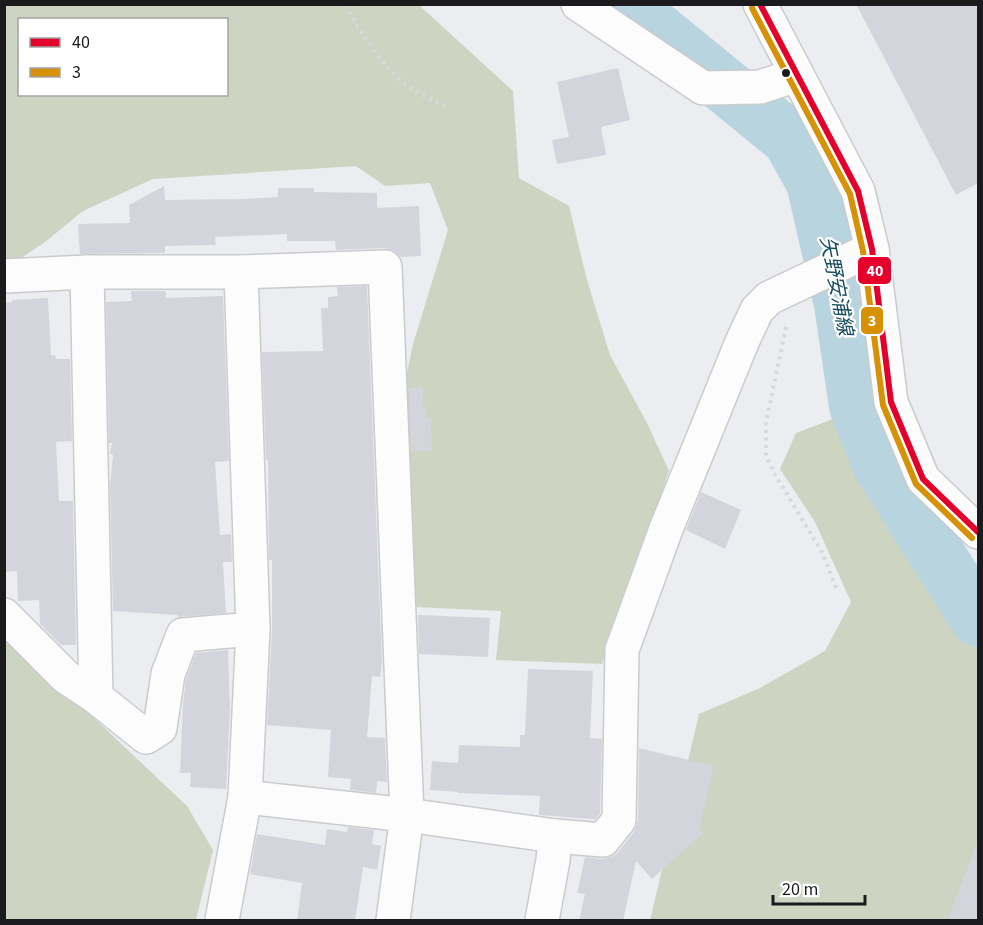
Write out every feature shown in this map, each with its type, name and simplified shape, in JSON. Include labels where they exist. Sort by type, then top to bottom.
[{"type":"street","points":[[578,4],[703,88],[760,87],[797,75]]},
{"type":"street","points":[[760,4],[858,191],[872,249],[891,402],[923,479],[978,532]]},
{"type":"street","points":[[245,797],[603,840],[620,820],[622,650],[666,529],[742,342],[757,310],[769,298],[872,249]]},
{"type":"street","points":[[4,276],[87,272],[241,272],[385,267],[407,815],[393,921]]},
{"type":"street","points":[[87,272],[96,697]]},
{"type":"street","points":[[222,921],[245,797],[252,629],[241,272]]},
{"type":"street","points":[[4,615],[66,677],[96,697],[146,737],[160,728],[168,674],[183,635],[252,629]]},
{"type":"street","points":[[542,921],[555,836]]},
{"type":"path","points":[[351,4],[350,13],[361,33],[388,66],[408,87],[447,107]]},
{"type":"path","points":[[790,288],[786,333],[766,422],[766,454],[774,473],[822,552],[837,590]]},
{"type":"green space","points":[[5,5],[419,5],[513,91],[519,178],[569,206],[587,280],[610,355],[647,423],[669,471],[602,664],[496,660],[501,611],[415,607],[406,378],[413,344],[448,230],[430,183],[385,186],[356,166],[153,179],[83,211],[45,242],[11,265],[5,265]]},
{"type":"green space","points":[[838,417],[863,438],[899,504],[978,613],[978,883],[954,920],[650,920],[699,714],[760,688],[825,651],[851,602],[815,522],[780,469],[796,433]]},
{"type":"green space","points":[[4,629],[187,806],[213,850],[196,920],[5,920]]},
{"type":"building","points":[[856,4],[978,4],[978,183],[956,195]]},
{"type":"building","points":[[618,68],[630,120],[601,127],[606,155],[557,164],[552,140],[569,137],[557,82]]},
{"type":"building","points":[[164,186],[165,200],[278,197],[278,188],[314,188],[314,192],[377,193],[377,208],[419,206],[421,256],[401,257],[394,251],[384,248],[336,250],[335,241],[287,241],[287,234],[215,237],[216,245],[165,246],[165,253],[80,254],[78,224],[130,223],[129,205]]},
{"type":"building","points":[[367,286],[382,663],[380,677],[372,676],[367,737],[385,738],[387,782],[377,781],[376,793],[350,790],[351,779],[328,777],[331,730],[267,725],[272,630],[272,560],[269,560],[268,460],[266,460],[262,352],[323,351],[321,308],[328,308],[328,297],[338,296],[337,287]]},
{"type":"building","points":[[131,291],[166,291],[166,298],[223,296],[229,461],[215,462],[220,535],[231,534],[232,562],[223,562],[226,613],[178,617],[178,615],[113,611],[110,485],[113,455],[110,454],[112,443],[109,443],[106,302],[132,301]]},
{"type":"building","points":[[48,298],[51,355],[55,355],[56,359],[70,359],[72,441],[56,442],[59,501],[73,501],[76,645],[61,645],[40,624],[39,600],[18,601],[17,571],[4,572],[4,303],[12,302],[12,300]]},
{"type":"building","points":[[423,387],[423,406],[426,406],[426,418],[431,417],[432,451],[411,451],[409,388]]},
{"type":"building","points":[[701,492],[741,510],[725,549],[686,530]]},
{"type":"building","points":[[418,615],[490,618],[488,657],[419,654]]},
{"type":"building","points":[[228,650],[230,709],[226,789],[190,787],[191,773],[180,773],[186,679],[196,653]]},
{"type":"building","points":[[528,669],[593,671],[590,738],[602,739],[600,813],[595,820],[539,815],[540,796],[430,790],[432,761],[458,763],[459,745],[520,747],[520,735],[525,735]]},
{"type":"building","points":[[639,748],[714,766],[699,829],[703,833],[652,879],[636,861],[623,921],[579,921],[585,894],[577,893],[585,857],[601,859],[611,857],[634,832],[638,821]]},
{"type":"building","points":[[348,827],[374,830],[372,844],[381,846],[377,870],[363,867],[355,921],[297,921],[302,883],[250,874],[257,834],[325,845],[327,829],[347,832]]},
{"type":"building","points":[[977,844],[978,921],[947,921]]},
{"type":"waterway","name":"矢野安浦線","points":[[625,4],[790,139],[814,182],[842,304],[857,406],[881,466],[978,619]]},
{"type":"transit line","name":"40","points":[[760,4],[858,191],[872,249],[891,402],[923,479],[978,532]]},
{"type":"transit line","name":"3","points":[[752,8],[850,194],[863,251],[883,405],[916,484],[972,538]]}]
